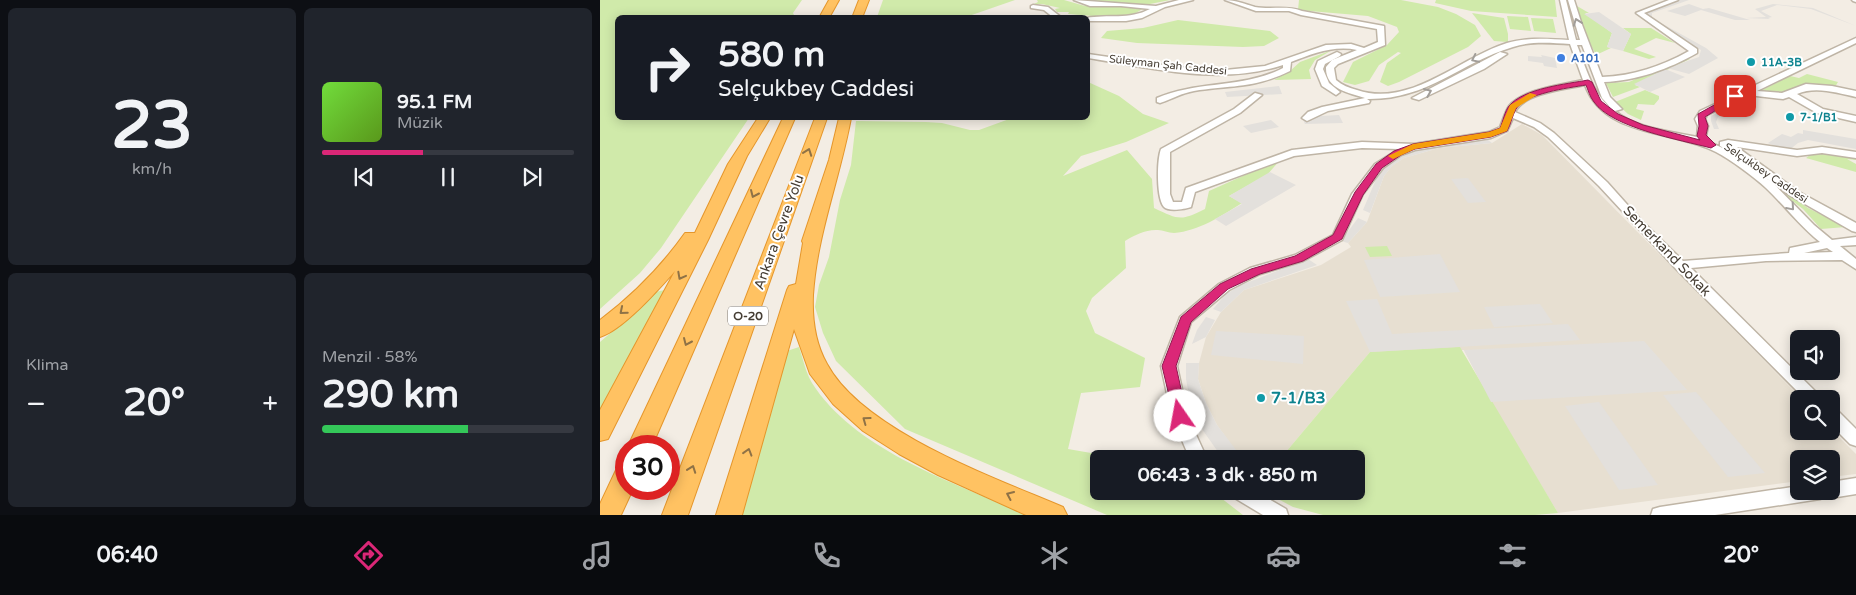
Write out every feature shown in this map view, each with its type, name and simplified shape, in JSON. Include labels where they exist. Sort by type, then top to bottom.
[{"type":"highway","points":[[826,15],[834,0]]},
{"type":"highway","points":[[836,15],[843,0]]},
{"type":"highway","points":[[858,15],[864,0]]},
{"type":"highway","points":[[866,15],[870,0]]},
{"type":"highway","points":[[600,330],[644,294],[673,262],[700,224],[763,120]]},
{"type":"highway","points":[[645,435],[788,120]]},
{"type":"highway","name":"Ankara Çevre Yolu","points":[[676,515],[820,120]]},
{"type":"highway","points":[[729,515],[836,160],[845,120]]},
{"type":"highway","points":[[600,432],[700,240],[741,154]]},
{"type":"highway","points":[[814,230],[802,312],[807,343],[815,365],[824,379],[855,412],[902,443],[951,469],[1054,515]]},
{"type":"highway","points":[[608,515],[615,500]]},
{"type":"street","points":[[1077,0],[1090,4],[1121,4],[1156,8]]},
{"type":"street","points":[[1090,18],[1126,19],[1142,16],[1172,2],[1190,0]]},
{"type":"street","points":[[1228,0],[1256,9],[1290,9],[1301,13],[1381,28],[1382,43],[1335,62],[1330,67],[1330,75],[1334,84],[1351,92],[1373,97],[1390,97],[1408,93],[1482,56],[1509,45],[1535,42],[1587,46]]},
{"type":"street","points":[[1276,10],[1280,0]]},
{"type":"street","points":[[1290,9],[1288,8],[1291,0]]},
{"type":"street","name":"Selçukbey Caddesi","points":[[1563,0],[1574,45],[1606,98],[1623,113],[1648,124],[1701,136],[1712,143],[1768,184],[1810,228],[1828,244],[1850,256],[1856,265]]},
{"type":"street","name":"Selçukbey Caddesi","points":[[1571,0],[1577,22],[1587,46],[1598,102],[1615,116],[1640,127],[1729,146],[1795,194],[1856,228]]},
{"type":"street","points":[[1258,94],[1247,106],[1236,113],[1185,137],[1165,151],[1164,194],[1169,206],[1187,205],[1190,190],[1292,153],[1362,145],[1413,146],[1491,135],[1504,129],[1513,107],[1527,97],[1546,90],[1594,81],[1622,80],[1643,75],[1694,51],[1639,13],[1675,0]]},
{"type":"street","points":[[1033,7],[1046,8],[1056,15]]},
{"type":"street","points":[[1276,10],[1287,16],[1376,31],[1368,40],[1352,46],[1321,63],[1319,69],[1320,76],[1325,84],[1334,91],[1366,101]]},
{"type":"street","points":[[1701,136],[1703,126],[1700,119],[1703,113],[1856,40]]},
{"type":"street","name":"Süleyman Şah Caddesi","points":[[1090,56],[1182,68],[1248,71],[1287,62],[1334,45],[1352,46],[1364,50]]},
{"type":"street","points":[[1307,118],[1310,114],[1328,108],[1366,101],[1403,102],[1450,82],[1518,47],[1574,45]]},
{"type":"street","points":[[1160,100],[1198,86],[1244,84],[1269,78],[1287,69],[1287,62]]},
{"type":"street","points":[[1786,95],[1806,87],[1832,89],[1856,94]]},
{"type":"street","points":[[1744,92],[1786,95],[1820,111],[1856,119]]},
{"type":"street","name":"Semerkand Sokak","points":[[1511,114],[1537,125],[1551,135],[1603,184],[1680,265],[1806,390]]},
{"type":"street","points":[[1712,143],[1796,153],[1822,150],[1856,155]]},
{"type":"street","points":[[1195,450],[1180,416],[1169,366],[1185,320],[1224,286],[1256,271],[1299,258],[1338,237],[1358,194],[1379,166],[1397,153],[1413,146]]},
{"type":"street","points":[[1766,257],[1828,244],[1856,241]]},
{"type":"street","points":[[1680,265],[1766,257],[1850,256]]},
{"type":"street","points":[[1840,424],[1856,439]]},
{"type":"street","points":[[1840,489],[1856,486]]},
{"type":"street","points":[[1660,515],[1790,496]]},
{"type":"street","points":[[1255,500],[1279,515]]},
{"type":"shaded area","points":[[1679,0],[1689,0],[1652,13],[1652,18],[1706,48],[1718,58],[1689,74],[1667,68],[1699,57],[1701,50],[1645,17],[1644,12]]},
{"type":"shaded area","points":[[1689,4],[1750,20],[1735,20],[1701,10],[1685,16],[1667,11]]},
{"type":"shaded area","points":[[1773,4],[1813,8],[1856,26],[1811,9],[1777,5],[1761,11],[1772,17],[1768,18],[1770,19],[1746,18],[1766,17],[1755,9]]},
{"type":"shaded area","points":[[1599,12],[1631,34],[1623,51],[1607,47],[1612,33],[1584,14]]},
{"type":"shaded area","points":[[1541,55],[1555,58],[1557,68],[1544,66],[1543,63],[1528,61],[1528,56],[1542,57]]},
{"type":"shaded area","points":[[1665,69],[1685,77],[1650,92],[1634,84]]},
{"type":"shaded area","points":[[1279,86],[1282,94],[1227,97],[1225,92]]},
{"type":"shaded area","points":[[1741,100],[1748,103],[1718,117],[1716,122],[1719,129],[1714,129],[1711,116]]},
{"type":"shaded area","points":[[1339,115],[1343,123],[1305,124],[1302,117]]},
{"type":"shaded area","points":[[1271,120],[1279,127],[1251,133],[1243,126]]},
{"type":"shaded area","points":[[1522,124],[1542,135],[1793,390],[1790,390],[1790,440],[1840,440],[1840,438],[1856,454],[1856,474],[1840,476],[1840,450],[1790,450],[1790,482],[1558,513],[1491,402],[1464,350],[1370,352],[1288,450],[1235,450],[1217,425],[1206,403],[1198,379],[1199,363],[1206,337],[1221,312],[1244,290],[1321,265],[1351,247],[1348,243],[1367,222],[1384,176],[1392,166],[1404,158],[1439,148],[1492,143]]},
{"type":"shaded area","points":[[1803,130],[1856,139],[1856,149],[1808,140],[1798,143],[1788,151],[1773,149],[1775,146],[1768,143],[1782,134],[1791,137],[1798,133],[1803,134]]},
{"type":"shaded area","points":[[1488,140],[1492,143],[1439,148],[1404,158],[1392,166],[1384,176],[1370,213],[1363,210],[1377,177],[1385,166],[1397,157],[1409,152],[1439,145]]},
{"type":"shaded area","points":[[1270,172],[1296,185],[1226,226],[1215,219],[1242,204],[1229,196]]},
{"type":"shaded area","points":[[1468,178],[1486,202],[1468,203],[1451,179]]},
{"type":"shaded area","points":[[1358,218],[1367,222],[1348,243],[1341,241]]},
{"type":"shaded area","points":[[1440,254],[1460,292],[1380,297],[1364,260]]},
{"type":"shaded area","points":[[1308,259],[1317,265],[1244,290],[1221,312],[1213,309],[1226,294],[1241,285]]},
{"type":"shaded area","points":[[1377,299],[1392,334],[1568,324],[1580,340],[1370,352],[1346,301]]},
{"type":"shaded area","points":[[1540,304],[1553,323],[1494,327],[1484,307]]},
{"type":"shaded area","points":[[1206,317],[1215,320],[1206,337],[1192,344],[1197,330]]},
{"type":"shaded area","points":[[1216,331],[1304,336],[1303,364],[1211,355]]},
{"type":"shaded area","points":[[1644,341],[1687,390],[1491,402],[1464,350]]},
{"type":"shaded area","points":[[1186,363],[1199,363],[1198,379],[1206,403],[1217,425],[1236,450],[1217,450],[1202,429],[1189,395]]},
{"type":"shaded area","points":[[1696,392],[1765,473],[1728,477],[1663,395]]},
{"type":"shaded area","points":[[1599,402],[1658,485],[1619,490],[1565,406]]},
{"type":"green space","points":[[600,0],[802,0],[793,13],[794,15],[615,15],[615,120],[748,120],[661,248],[640,273],[600,309]]},
{"type":"green space","points":[[883,0],[1015,0],[972,15],[878,15]]},
{"type":"green space","points":[[1037,0],[1064,0],[1085,6],[1122,6],[1142,9],[1136,13],[1117,17],[1096,16],[1068,14],[1069,12],[1057,12],[1055,9],[1060,8],[1042,4],[1032,5],[1038,2]]},
{"type":"green space","points":[[1084,0],[1170,0],[1145,5]]},
{"type":"green space","points":[[1299,0],[1401,0],[1438,7],[1456,14],[1475,25],[1481,36],[1468,47],[1388,86],[1380,82],[1387,63],[1401,53],[1398,52],[1379,65],[1369,81],[1355,85],[1343,82],[1353,62],[1387,45],[1399,32],[1397,27],[1368,16],[1298,10]]},
{"type":"green space","points":[[1436,0],[1555,0],[1557,17],[1471,11],[1435,3]]},
{"type":"green space","points":[[1577,6],[1589,13],[1585,13],[1612,33],[1607,47],[1611,48],[1596,55],[1583,30]]},
{"type":"green space","points":[[1472,13],[1504,18],[1508,42],[1494,41]]},
{"type":"green space","points":[[1507,16],[1528,17],[1531,31],[1510,29]]},
{"type":"green space","points":[[1531,18],[1553,19],[1556,33],[1534,31]]},
{"type":"green space","points":[[1178,20],[1270,31],[1279,38],[1264,46],[1243,47],[1137,43],[1101,38],[1107,31],[1143,28]]},
{"type":"green space","points":[[1623,28],[1651,28],[1675,43],[1656,38],[1634,49],[1656,57],[1649,59],[1623,51],[1631,34]]},
{"type":"green space","points":[[1332,50],[1315,60],[1309,70],[1311,79],[1274,80],[1290,71],[1300,62]]},
{"type":"green space","points":[[1684,57],[1690,59],[1635,85],[1640,87],[1613,97],[1606,83],[1629,82]]},
{"type":"green space","points":[[1807,74],[1838,82],[1835,87],[1780,94],[1758,92],[1790,76],[1799,78]]},
{"type":"green space","points":[[1090,83],[1119,96],[1143,114],[1169,123],[1126,142],[1081,156],[1063,176],[1127,150],[1152,179],[1154,208],[1180,218],[1190,216],[1205,209],[1209,191],[1281,159],[1267,175],[1229,196],[1242,203],[1210,222],[1183,232],[1170,233],[1160,230],[1149,230],[1125,241],[1126,268],[1092,298],[1086,311],[1095,333],[1145,358],[1140,387],[1081,393],[1068,449],[1090,453],[1090,500],[1224,500],[1243,515],[1107,515],[905,429],[836,361],[823,333],[815,307],[819,285],[829,257],[840,200],[851,165],[856,121],[942,123],[970,130],[979,130],[1006,120],[1090,120]]},
{"type":"green space","points":[[1645,90],[1659,96],[1659,99],[1654,105],[1638,104],[1636,109],[1644,111],[1641,120],[1628,114],[1615,102]]},
{"type":"green space","points":[[1824,152],[1856,158],[1856,160],[1847,159],[1856,164],[1856,172],[1806,158],[1813,153]]},
{"type":"green space","points":[[1740,161],[1808,208],[1846,227],[1821,229],[1803,209]]},
{"type":"green space","points":[[1387,246],[1392,256],[1370,257],[1365,247]]},
{"type":"green space","points":[[665,290],[600,410],[600,342],[649,300],[655,292]]},
{"type":"green space","points":[[799,347],[812,383],[831,407],[854,428],[909,463],[1026,515],[742,515],[787,351]]},
{"type":"green space","points":[[1460,347],[1558,513],[1535,515],[1323,515],[1293,507],[1280,500],[1365,500],[1365,450],[1288,450],[1370,352]]},
{"type":"slow traffic","points":[[1393,156],[1413,146],[1491,135],[1504,129],[1513,107],[1533,95]]},
{"type":"place","name":"A101","points":[[1561,58]]},
{"type":"place","name":"11A-3B","points":[[1751,62]]},
{"type":"place","name":"7-1/B1","points":[[1790,117]]},
{"type":"place","name":"7-1/B3","points":[[1261,398]]},
{"type":"route","points":[[1180,416],[1169,366],[1185,320],[1224,286],[1256,271],[1299,258],[1338,237],[1358,194],[1379,166],[1397,153],[1413,146],[1491,135],[1504,129],[1513,107],[1527,97],[1546,90],[1588,82],[1598,102],[1615,116],[1640,127],[1711,145],[1701,136],[1703,126],[1700,119],[1701,116],[1703,113],[1735,96]]}]
